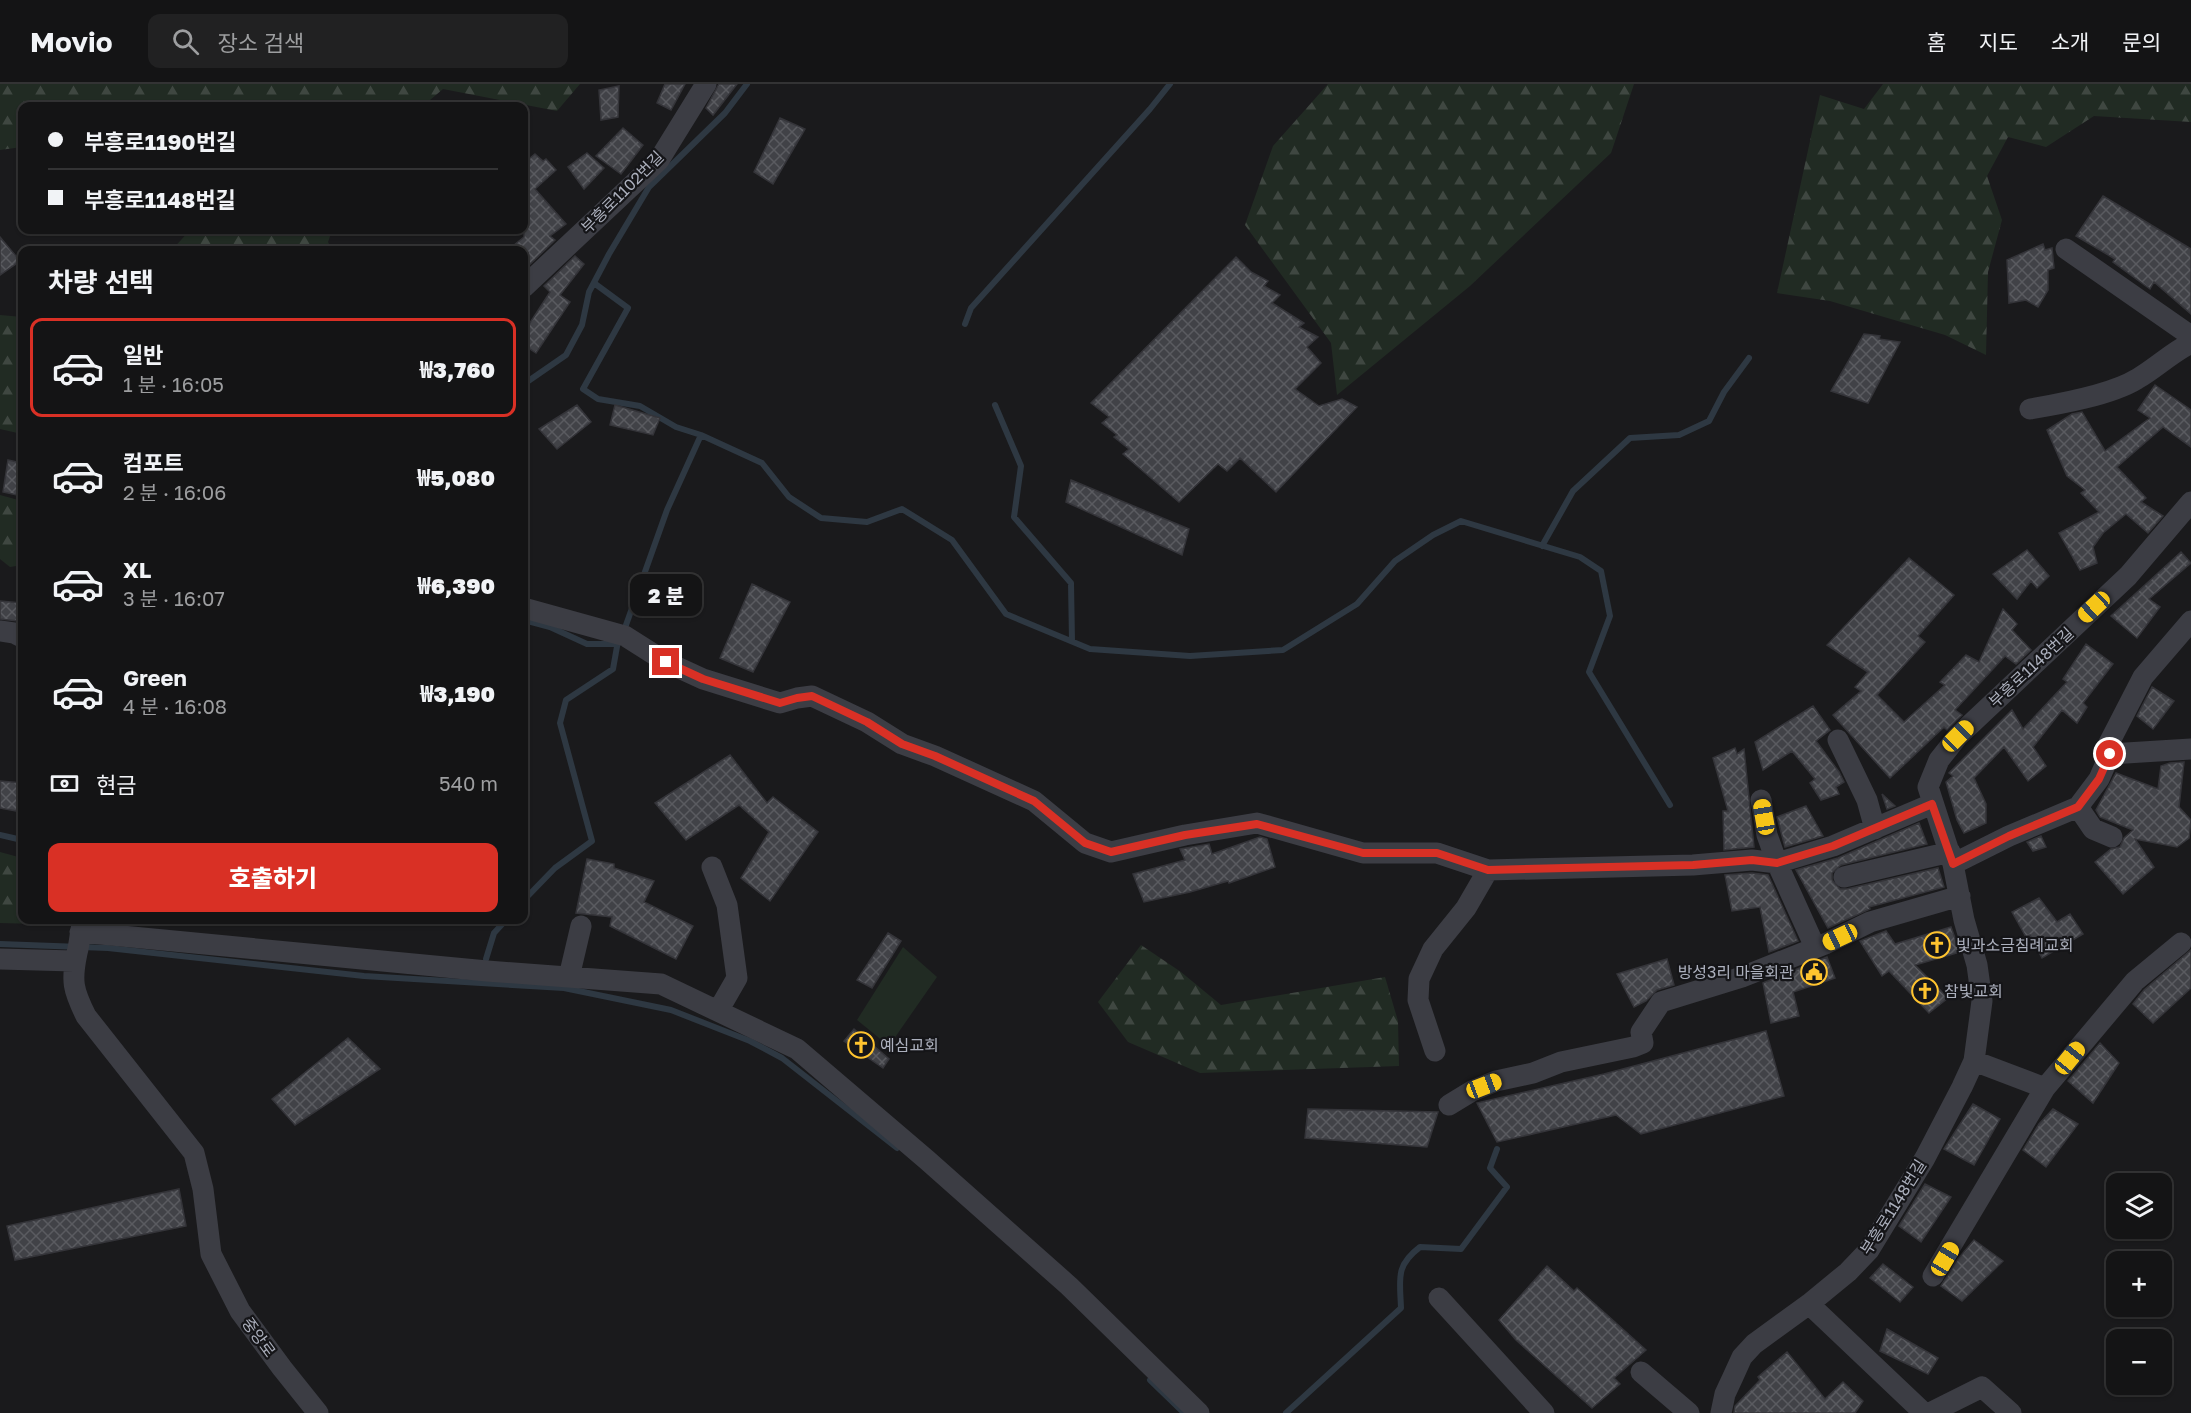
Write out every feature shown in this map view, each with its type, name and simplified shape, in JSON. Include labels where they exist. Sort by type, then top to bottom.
[{"type":"street","name":"부흥로1102번길","points":[[528,283],[659,160],[706,84]]},
{"type":"street","points":[[2066,249],[2191,336]]},
{"type":"street","points":[[2030,409],[2124,385],[2138,379],[2172,353],[2191,343]]},
{"type":"street","name":"부흥로1148번길","points":[[1721,1413],[1725,1394],[1742,1357],[1754,1344],[1809,1305],[1848,1272],[1869,1250],[1925,1158],[1974,1061],[1982,1001],[1977,965],[1970,946],[1952,858],[1928,787],[1939,760],[1958,736],[2128,576],[2188,515]]},
{"type":"street","points":[[528,609],[625,636],[666,662],[703,679],[780,703],[812,696],[867,722],[902,744],[935,756],[1034,801],[1085,843],[1111,852],[1185,835],[1257,824],[1363,853],[1437,853],[1488,870],[1693,865],[1752,860],[1777,863],[1833,846],[1932,804]]},
{"type":"street","points":[[1844,877],[1952,858],[2078,807],[2099,779],[2110,754],[2108,745],[2143,677],[2191,621]]},
{"type":"street","points":[[0,631],[18,635]]},
{"type":"street","points":[[1838,740],[1867,800],[1875,829]]},
{"type":"street","points":[[2110,754],[2191,749]]},
{"type":"street","points":[[1761,800],[1767,835],[1777,863],[1815,947]]},
{"type":"street","points":[[2078,807],[2093,829],[2112,837]]},
{"type":"street","points":[[712,867],[727,905],[736,978],[718,1011]]},
{"type":"street","points":[[1435,1050],[1418,1000],[1419,979],[1433,949],[1466,908],[1488,870]]},
{"type":"street","points":[[1449,1105],[1472,1091],[1496,1081],[1533,1073],[1561,1062],[1640,1049],[1641,1032],[1661,1002],[1742,977],[1870,922],[1960,896]]},
{"type":"street","points":[[82,926],[569,977],[661,984],[797,1049],[1069,1286],[1199,1413]]},
{"type":"street","name":"중앙로","points":[[82,926],[73,984],[86,1016],[194,1153],[203,1189],[212,1254],[240,1311],[318,1413]]},
{"type":"street","points":[[569,977],[582,926]]},
{"type":"street","points":[[1933,1276],[2045,1088],[2135,981],[2181,942]]},
{"type":"street","points":[[0,959],[76,958]]},
{"type":"street","points":[[1974,1061],[2045,1088]]},
{"type":"street","points":[[1439,1298],[1544,1413]]},
{"type":"street","points":[[1809,1305],[1924,1413]]},
{"type":"street","points":[[1641,1372],[1689,1413]]},
{"type":"street","points":[[1930,1413],[1982,1387],[2011,1413]]},
{"type":"green space","points":[[0,84],[580,84],[557,111],[528,105],[528,102],[510,102],[443,89],[428,102],[18,102],[18,148],[0,150]]},
{"type":"green space","points":[[1328,84],[1634,84],[1611,153],[1470,286],[1337,395],[1331,343],[1245,225],[1273,146]]},
{"type":"green space","points":[[1883,84],[2191,84],[2191,122],[2094,116],[2046,147],[2008,137],[1987,176],[2002,220],[1988,272],[1986,355],[1945,335],[1830,301],[1777,293],[1820,95],[1864,109]]},
{"type":"green space","points":[[186,234],[331,234],[328,242],[330,246],[176,246]]},
{"type":"green space","points":[[0,315],[18,317],[18,433],[0,429]]},
{"type":"green space","points":[[0,495],[18,500],[18,566],[10,567],[0,559]]},
{"type":"green space","points":[[0,852],[18,857],[18,923],[0,923]]},
{"type":"green space","points":[[1141,945],[1181,972],[1221,1005],[1385,977],[1398,1021],[1399,1066],[1200,1073],[1128,1042],[1098,1002]]},
{"type":"green space","points":[[903,947],[937,977],[889,1046],[857,1020]]},
{"type":"building","points":[[665,84],[685,84],[671,110],[657,103]]},
{"type":"building","points":[[719,84],[737,84],[713,115],[706,108]]},
{"type":"building","points":[[619,86],[618,117],[601,120],[599,90]]},
{"type":"building","points":[[780,118],[805,129],[773,184],[754,172]]},
{"type":"building","points":[[623,128],[643,145],[621,174],[596,156]]},
{"type":"building","points":[[587,153],[604,168],[584,189],[568,167]]},
{"type":"building","points":[[535,154],[543,161],[546,159],[556,170],[535,189],[566,224],[550,236],[555,240],[528,266],[528,246],[513,246],[524,237],[524,234],[528,234],[528,160]]},
{"type":"building","points":[[2103,196],[2191,249],[2191,314],[2154,282],[2150,289],[2113,262],[2115,259],[2076,236]]},
{"type":"building","points":[[0,237],[18,259],[18,262],[0,275]]},
{"type":"building","points":[[2043,244],[2045,250],[2052,248],[2054,268],[2048,270],[2048,290],[2038,307],[2026,300],[2009,303],[2007,260]]},
{"type":"building","points":[[575,256],[584,264],[560,295],[570,302],[536,353],[528,348],[528,326],[550,292],[544,286]]},
{"type":"building","points":[[1236,257],[1251,272],[1268,281],[1264,286],[1280,295],[1272,303],[1304,323],[1299,327],[1318,337],[1307,347],[1321,363],[1295,389],[1319,406],[1342,399],[1357,407],[1276,492],[1240,458],[1227,471],[1218,464],[1179,502],[1123,454],[1129,449],[1102,423],[1109,417],[1091,403]]},
{"type":"building","points":[[1864,334],[1900,342],[1868,403],[1831,391]]},
{"type":"building","points":[[2155,385],[2191,410],[2191,447],[2163,427],[2117,467],[2146,498],[2141,502],[2163,516],[2148,533],[2126,514],[2103,533],[2093,547],[2097,563],[2080,570],[2059,533],[2099,512],[2081,493],[2085,490],[2067,476],[2047,430],[2072,414],[2082,412],[2105,451],[2150,418],[2138,410]]},
{"type":"building","points":[[577,405],[591,422],[557,449],[539,429]]},
{"type":"building","points":[[615,405],[660,418],[653,435],[610,425]]},
{"type":"building","points":[[8,460],[18,462],[18,495],[3,492]]},
{"type":"building","points":[[1071,480],[1189,529],[1182,555],[1066,502]]},
{"type":"building","points":[[2027,550],[2049,576],[2037,588],[2031,581],[2017,599],[1993,574]]},
{"type":"building","points":[[2181,552],[2191,563],[2149,599],[2160,607],[2137,638],[2111,616]]},
{"type":"building","points":[[1909,558],[1954,595],[1918,636],[1925,642],[1877,695],[1904,722],[1945,685],[1940,682],[1966,655],[1979,662],[2003,609],[2017,624],[2012,630],[2031,650],[2016,664],[2005,656],[1955,710],[1962,715],[1947,730],[1944,727],[1890,778],[1833,715],[1861,691],[1855,687],[1868,672],[1827,645]]},
{"type":"building","points":[[752,584],[790,602],[753,672],[720,658]]},
{"type":"building","points":[[0,601],[18,603],[18,621],[0,619]]},
{"type":"building","points":[[2086,644],[2113,664],[2083,703],[2087,707],[2077,723],[2062,710],[2033,747],[2046,766],[2028,781],[2004,747],[1974,778],[1986,804],[1986,823],[1964,833],[1957,820],[1946,782],[1953,776],[1949,773],[2012,710],[2023,729],[2067,682],[2063,679]]},
{"type":"building","points":[[2152,687],[2174,701],[2153,729],[2137,716]]},
{"type":"building","points":[[1813,706],[1830,730],[1816,741],[1844,782],[1836,787],[1839,794],[1821,800],[1810,783],[1815,779],[1792,751],[1763,770],[1755,742]]},
{"type":"building","points":[[1735,748],[1737,754],[1744,749],[1754,847],[1724,850],[1723,811],[1728,811],[1713,758]]},
{"type":"building","points":[[730,755],[767,803],[773,797],[818,832],[770,901],[741,878],[769,832],[739,805],[686,840],[655,803]]},
{"type":"building","points":[[2184,762],[2179,807],[2191,820],[2189,838],[2177,847],[2135,839],[2154,867],[2123,894],[2095,862],[2111,849],[2120,847],[2124,838],[2133,830],[2100,817],[2096,810],[2116,773],[2158,789],[2161,766]]},
{"type":"building","points":[[0,781],[18,783],[18,811],[0,808]]},
{"type":"building","points":[[1882,794],[1895,806],[1887,809]]},
{"type":"building","points":[[1806,806],[1823,836],[1785,847],[1777,817]]},
{"type":"building","points":[[1919,823],[1927,844],[1841,865],[1832,873],[1832,880],[1840,889],[1847,889],[1938,868],[1944,887],[1869,907],[1870,909],[1828,928],[1796,870],[1838,858]]},
{"type":"building","points":[[2041,836],[2046,847],[2033,851],[2027,842]]},
{"type":"building","points":[[1260,837],[1267,839],[1275,867],[1229,883],[1228,881],[1144,902],[1133,874],[1185,860],[1180,849],[1209,844],[1212,854]]},
{"type":"building","points":[[587,859],[614,864],[614,868],[654,881],[644,902],[693,926],[676,959],[610,926],[612,917],[576,913]]},
{"type":"building","points":[[1752,873],[1768,875],[1798,941],[1769,952],[1760,907],[1732,911],[1725,875]]},
{"type":"building","points":[[2039,898],[2057,922],[2070,914],[2083,934],[2042,958],[2030,935],[2026,937],[2012,912]]},
{"type":"building","points":[[1951,927],[1960,952],[1915,965],[1948,998],[1929,1013],[1889,971],[1882,976],[1860,941],[1886,931],[1895,944]]},
{"type":"building","points":[[888,933],[901,941],[872,988],[857,980]]},
{"type":"building","points":[[2191,950],[2191,988],[2153,1023],[2133,1004],[2144,990]]},
{"type":"building","points":[[1827,957],[1835,978],[1793,992],[1799,1016],[1771,1023],[1763,983]]},
{"type":"building","points":[[1667,959],[1674,985],[1657,990],[1646,1001],[1634,1007],[1617,974]]},
{"type":"building","name":"예심교회","points":[[854,1029],[889,1059],[883,1068],[844,1041]]},
{"type":"building","points":[[1766,1031],[1784,1096],[1641,1134],[1616,1115],[1497,1142],[1477,1103],[1604,1074]]},
{"type":"building","points":[[348,1038],[380,1069],[295,1125],[272,1099]]},
{"type":"building","points":[[2100,1043],[2119,1063],[2093,1103],[2068,1081]]},
{"type":"building","points":[[1973,1104],[2000,1119],[1974,1165],[1944,1149]]},
{"type":"building","points":[[1308,1109],[1438,1112],[1427,1147],[1305,1138]]},
{"type":"building","points":[[2053,1109],[2078,1124],[2046,1167],[2023,1150],[2039,1124]]},
{"type":"building","points":[[1925,1184],[1951,1197],[1921,1242],[1899,1226]]},
{"type":"building","points":[[179,1189],[186,1226],[15,1260],[7,1226]]},
{"type":"building","points":[[1974,1240],[2003,1261],[1962,1301],[1941,1286],[1957,1260]]},
{"type":"building","points":[[1883,1264],[1913,1287],[1900,1302],[1870,1278]]},
{"type":"building","points":[[1547,1266],[1574,1291],[1577,1288],[1646,1350],[1614,1378],[1620,1384],[1592,1408],[1516,1340],[1499,1320]]},
{"type":"building","points":[[1887,1329],[1938,1358],[1928,1374],[1880,1351]]},
{"type":"building","points":[[1787,1352],[1825,1399],[1843,1382],[1863,1401],[1855,1413],[1734,1413],[1735,1406],[1760,1380],[1758,1377]]},
{"type":"waterway","points":[[528,381],[566,355],[582,325],[589,292],[649,187],[725,113],[747,84]]},
{"type":"waterway","points":[[965,324],[971,308],[1170,84]]},
{"type":"waterway","points":[[594,283],[628,308],[583,389],[598,399],[640,406],[676,427],[701,435],[762,463],[789,497],[821,518],[867,522],[902,509],[952,540],[1006,614],[1090,649],[1190,656],[1283,650],[1357,604],[1395,561],[1433,535],[1461,521],[1580,557],[1601,571],[1610,616],[1589,672],[1670,805]]},
{"type":"waterway","points":[[1542,546],[1573,491],[1630,438],[1679,435],[1709,421],[1724,392],[1749,358]]},
{"type":"waterway","points":[[995,405],[1021,466],[1014,517],[1071,583],[1072,641]]},
{"type":"waterway","points":[[626,625],[667,510],[701,435]]},
{"type":"waterway","points":[[528,621],[550,627],[587,644],[617,644]]},
{"type":"waterway","points":[[528,896],[555,868],[592,841],[560,723],[566,700],[613,669],[618,641]]},
{"type":"waterway","points":[[0,835],[18,839]]},
{"type":"waterway","points":[[486,959],[494,933],[502,924]]},
{"type":"waterway","points":[[0,944],[108,948],[364,976],[564,988],[671,1010],[750,1041],[782,1058],[897,1148]]},
{"type":"waterway","points":[[1286,1413],[1401,1308],[1401,1274],[1406,1260],[1412,1254],[1420,1247],[1461,1249],[1507,1187],[1490,1168],[1497,1149]]},
{"type":"waterway","points":[[1150,1380],[1184,1413]]},
{"type":"place","name":"빛과소금침례교회","points":[[1937,945]]},
{"type":"place","name":"방성3리 마을회관","points":[[1814,972]]},
{"type":"place","name":"참빛교회","points":[[1925,991]]},
{"type":"place","name":"예심교회","points":[[861,1045]]},
{"type":"route","points":[[666,662],[703,679],[780,703],[812,696],[867,722],[902,744],[935,756],[1034,801],[1085,843],[1111,852],[1185,835],[1257,824],[1363,853],[1437,853],[1488,870],[1693,865],[1752,860],[1777,863],[1833,846],[1932,804],[1948,844],[1953,864],[2009,836],[2078,807],[2099,779],[2110,754]]}]
